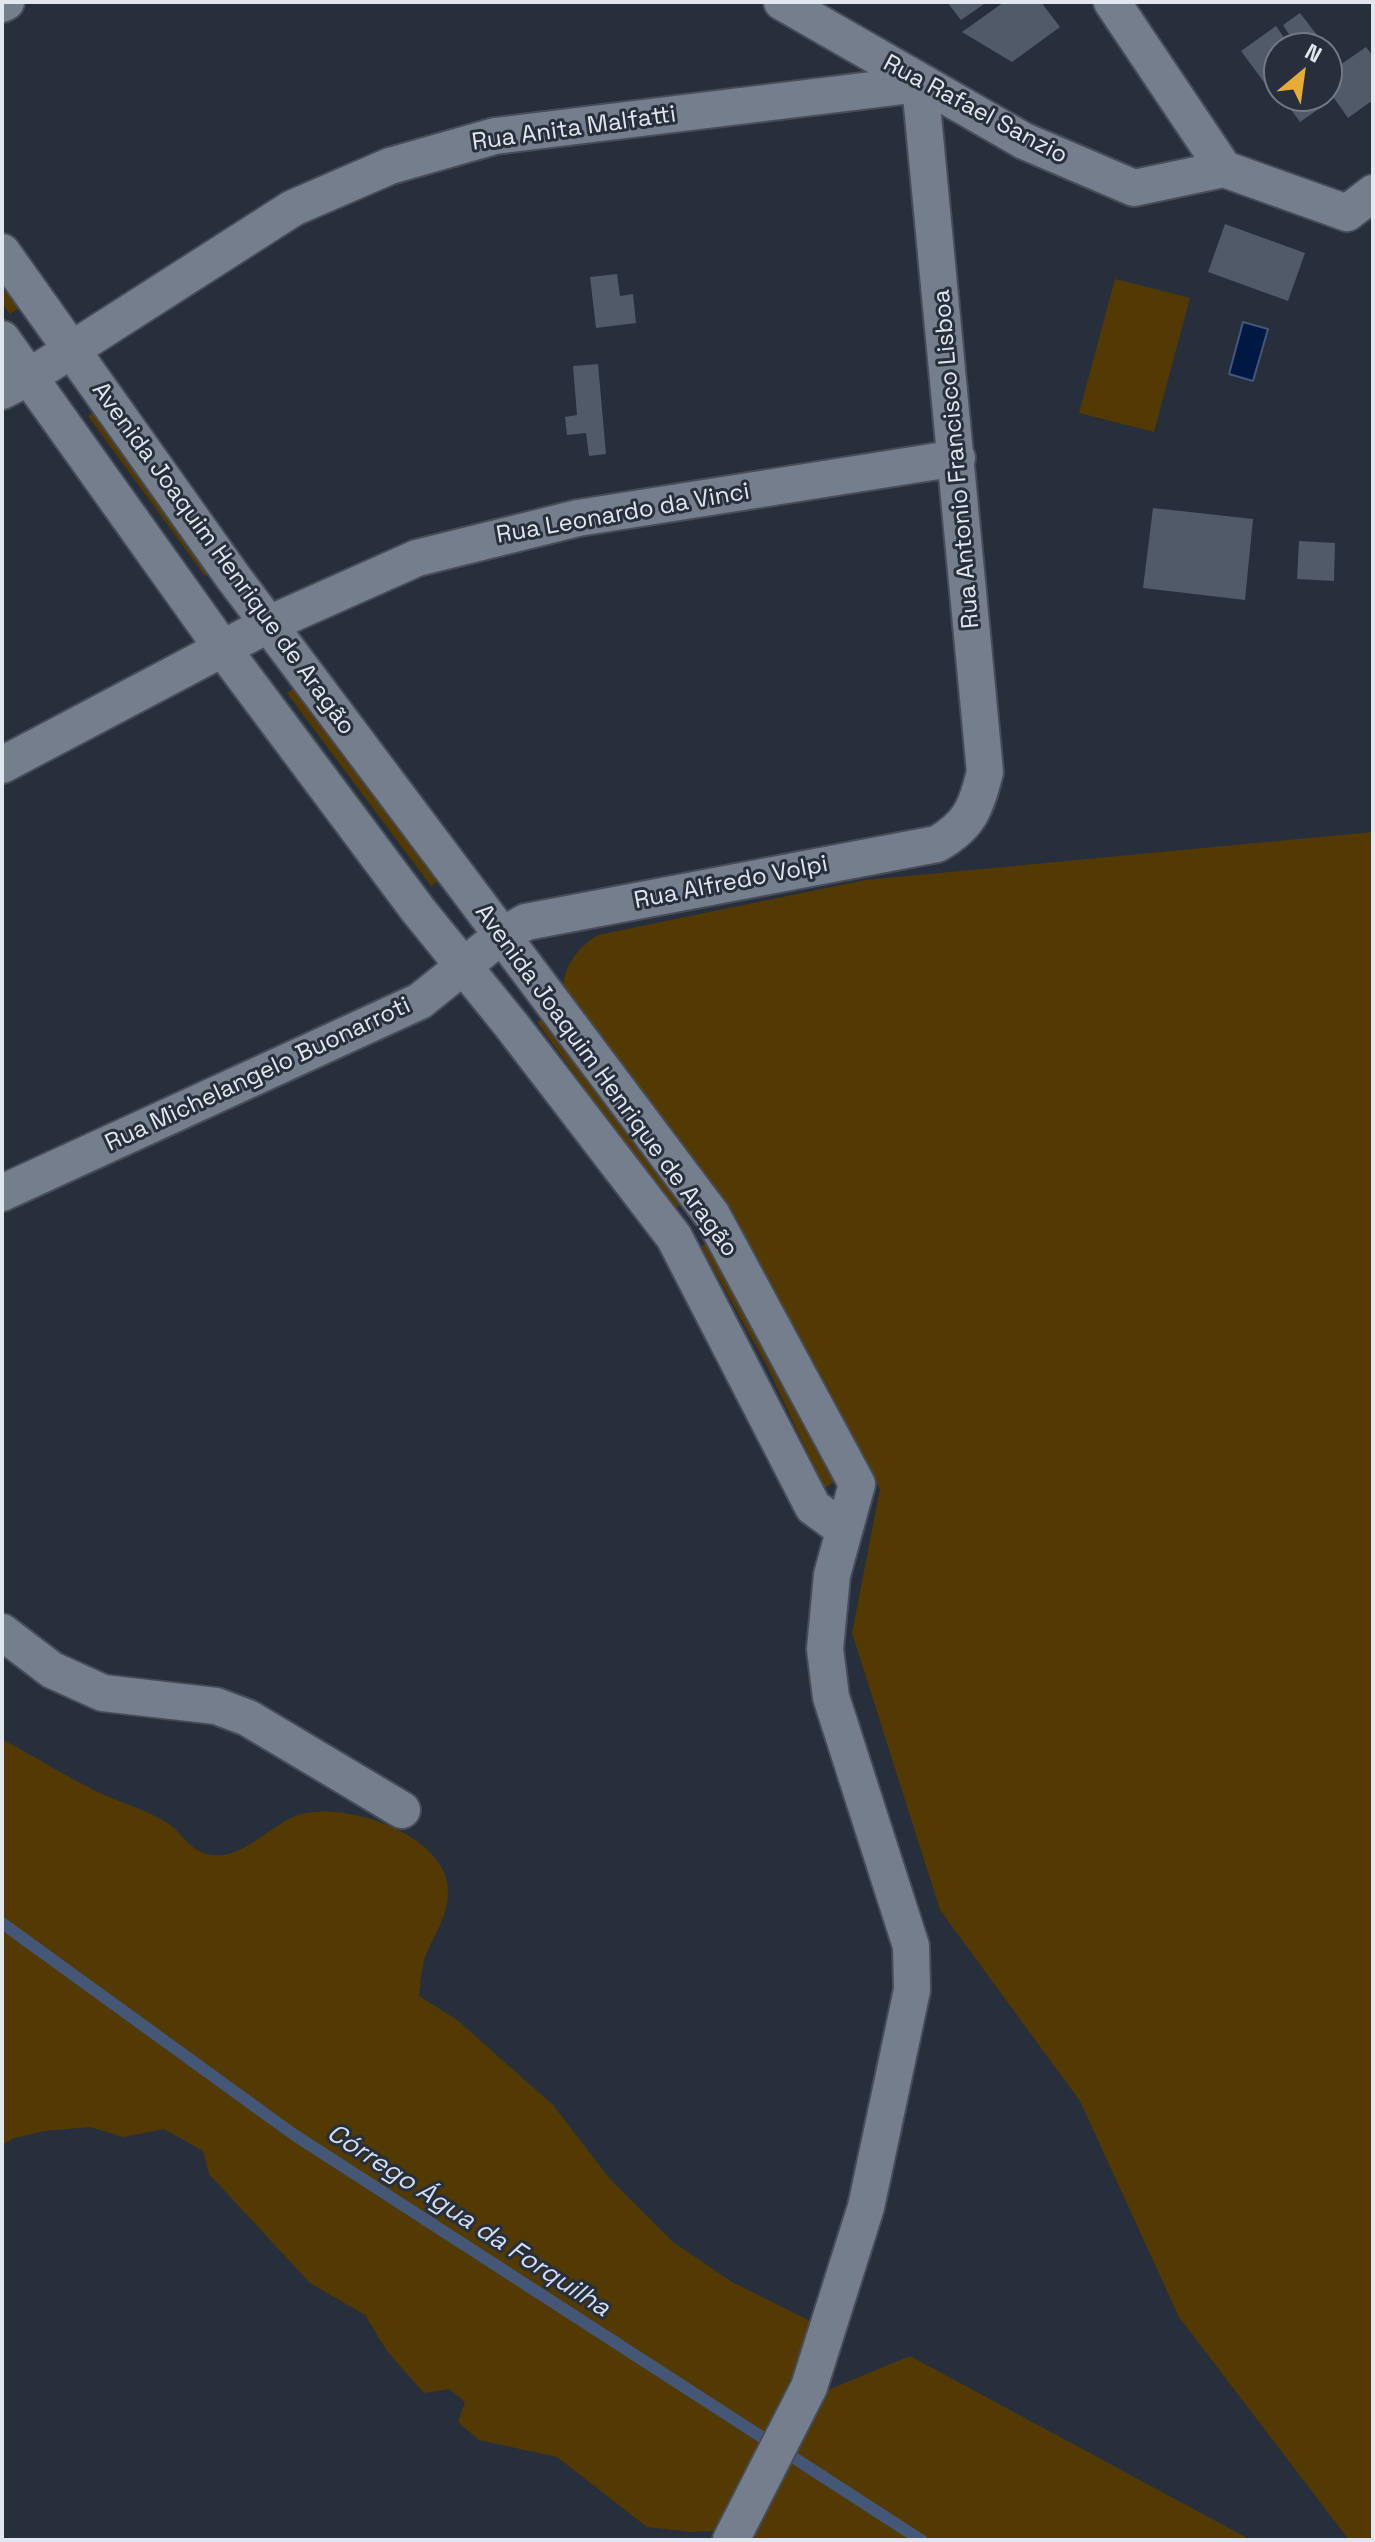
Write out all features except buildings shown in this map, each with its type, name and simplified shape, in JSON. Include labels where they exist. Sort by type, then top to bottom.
[{"type":"street","name":"Rua Rafael Sanzio","points":[[782,2],[1024,141],[1134,188],[1224,169]]},
{"type":"street","points":[[1112,2],[1224,169],[1347,213],[1373,193]]},
{"type":"street","name":"Rua Anita Malfatti","points":[[16,384],[293,208],[390,166],[495,136],[920,84]]},
{"type":"street","name":"Rua Antonio Francisco Lisboa","points":[[920,84],[985,772],[977,802],[961,830]]},
{"type":"street","name":"Avenida Joaquim Henrique de Aragão","points":[[2,252],[269,624],[712,1215],[857,1484],[843,1529],[813,1507],[674,1237],[418,910],[223,649],[16,384],[2,339]]},
{"type":"street","name":"Rua Leonardo da Vinci","points":[[2,765],[269,624],[417,558],[578,518],[957,458]]},
{"type":"street","name":"Rua Alfredo Volpi","points":[[501,936],[526,922],[937,844],[961,830]]},
{"type":"street","name":"Rua Michelangelo Buonarroti","points":[[2,1193],[420,1001],[501,936]]},
{"type":"street","points":[[674,1237],[712,1215]]},
{"type":"street","points":[[730,2540],[809,2387],[866,2207],[912,1990],[911,1946],[831,1697],[825,1649],[825,1613],[843,1529]]},
{"type":"street","points":[[2,1632],[52,1670],[103,1693],[216,1706],[248,1718],[402,1810]]},
{"type":"shaded area","points":[[1115,279],[1190,298],[1154,432],[1079,413]]},
{"type":"shaded area","points":[[2,281],[21,307],[10,314],[2,303]]},
{"type":"shaded area","points":[[99,408],[216,568],[205,576],[88,416]]},
{"type":"shaded area","points":[[298,684],[443,877],[431,886],[287,693]]},
{"type":"shaded area","points":[[1373,832],[1373,2540],[1349,2540],[1179,2317],[1080,2101],[940,1910],[852,1633],[880,1489],[778,1305],[563,999],[563,989],[567,970],[576,954],[598,935],[865,880]]},
{"type":"shaded area","points":[[547,1014],[683,1203],[673,1210],[537,1022]]},
{"type":"shaded area","points":[[715,1240],[836,1481],[824,1488],[768,1368],[701,1246]]},
{"type":"shaded area","points":[[2,1739],[86,1786],[164,1821],[191,1846],[204,1853],[223,1855],[244,1848],[293,1817],[313,1812],[337,1812],[389,1826],[412,1838],[432,1854],[444,1872],[448,1893],[443,1918],[424,1960],[419,1996],[456,2019],[553,2105],[610,2179],[673,2242],[732,2282],[810,2321],[792,2382],[731,2530],[692,2532],[647,2527],[557,2457],[479,2440],[458,2422],[465,2402],[449,2389],[424,2393],[387,2351],[365,2315],[310,2283],[209,2174],[203,2151],[164,2129],[123,2137],[90,2127],[45,2131],[14,2138],[2,2145]]},
{"type":"shaded area","points":[[910,2356],[1251,2540],[734,2540],[811,2397]]},
{"type":"water","points":[[1243,322],[1268,329],[1253,381],[1229,374]]},
{"type":"waterway","name":"Córrego Água da Forquilha","points":[[2,1923],[293,2134],[921,2540]]}]
